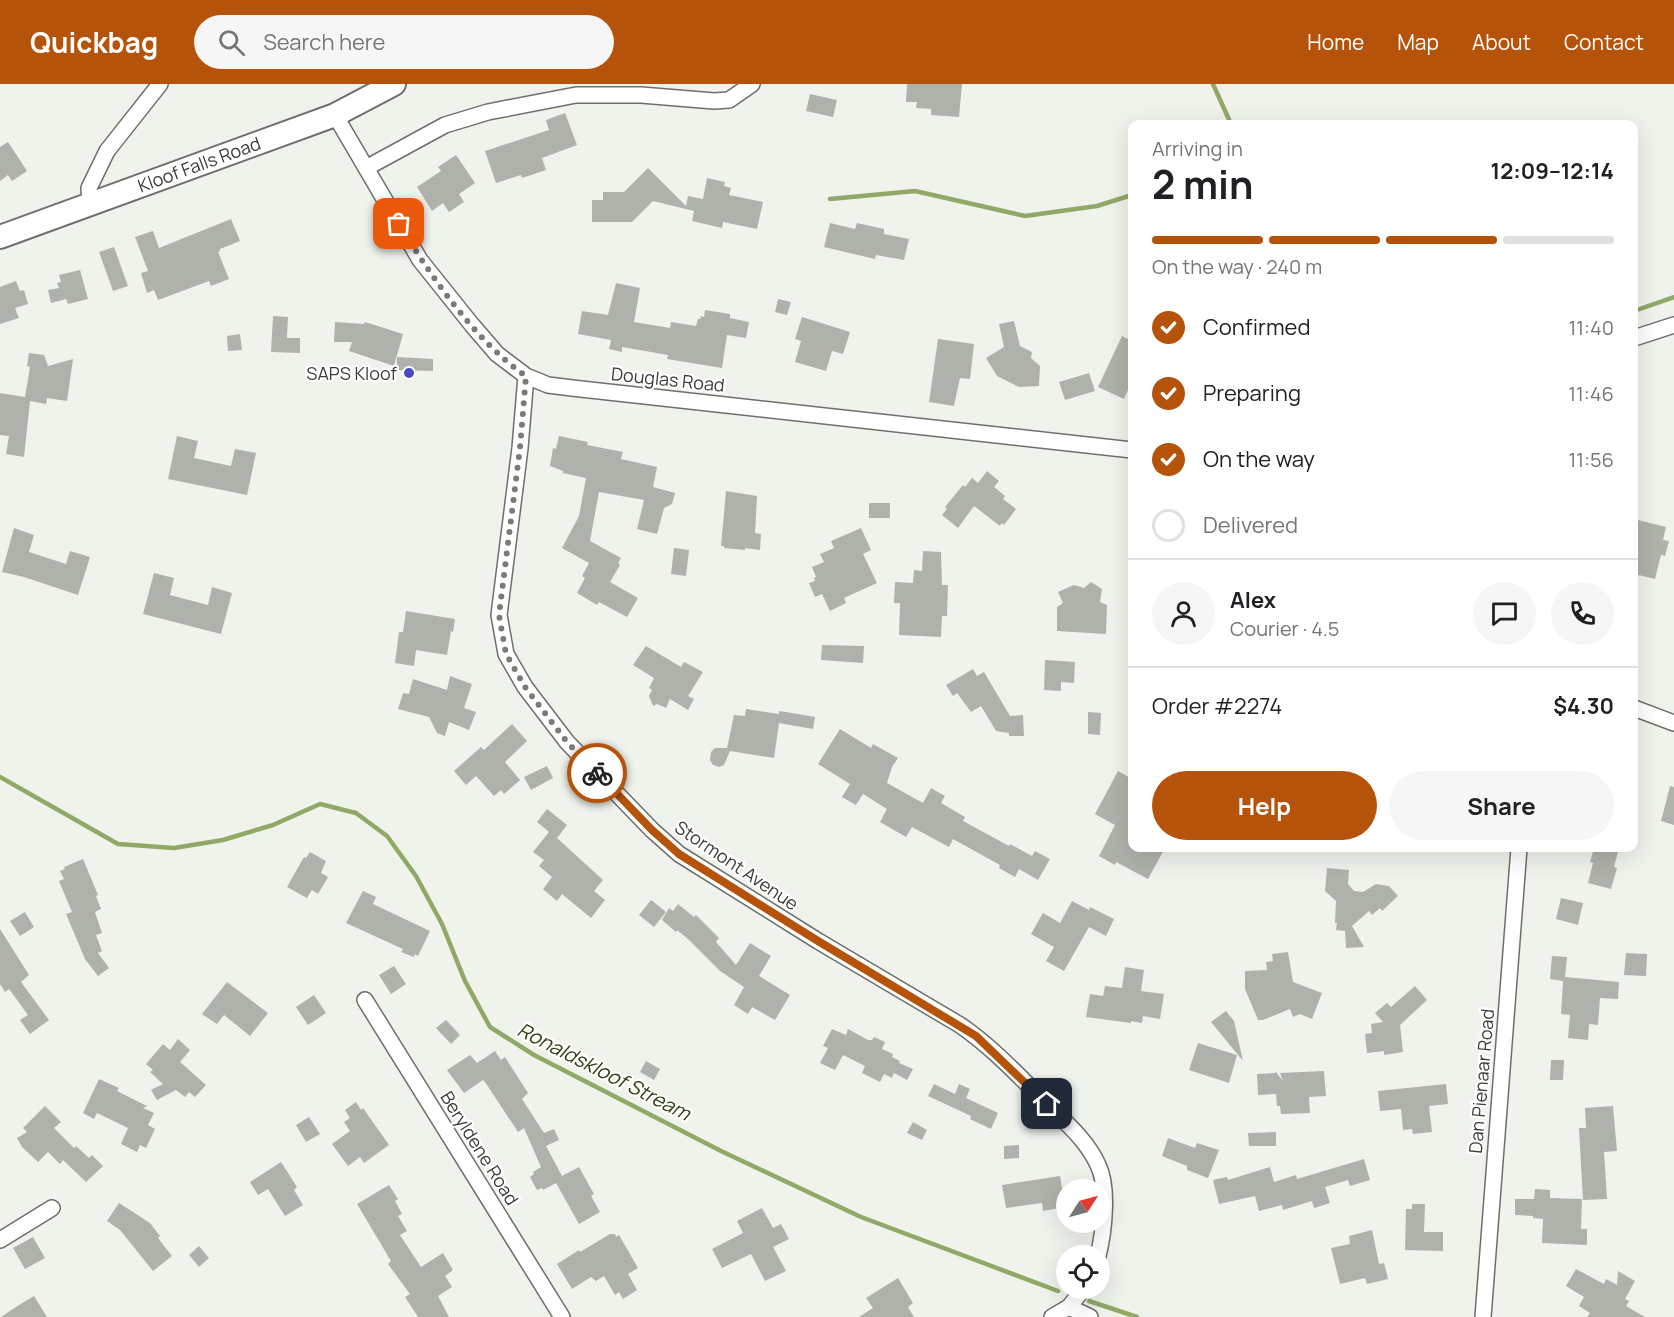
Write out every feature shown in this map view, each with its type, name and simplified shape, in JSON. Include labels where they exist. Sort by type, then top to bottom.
[{"type":"main road","name":"Kloof Falls Road","points":[[0,237],[335,115],[394,84]]},
{"type":"street","points":[[90,204],[89,188],[107,151],[160,84]]},
{"type":"street","points":[[366,168],[445,125],[488,112],[576,95],[641,95],[714,101],[729,100],[752,84]]},
{"type":"street","name":"Douglas Road","points":[[335,115],[420,260],[497,354],[526,376],[548,385],[572,388],[1128,450]]},
{"type":"street","points":[[1638,337],[1674,325]]},
{"type":"street","name":"Stormont Avenue","points":[[526,376],[520,448],[499,615],[506,654],[525,687],[567,742],[652,830],[679,854],[818,941],[960,1025],[976,1036],[1019,1076],[1075,1131],[1099,1166],[1104,1192],[1100,1245]]},
{"type":"street","points":[[1638,710],[1674,723]]},
{"type":"street","name":"Dan Pienaar Road","points":[[1483,1317],[1519,852]]},
{"type":"street","name":"Beryldene Road","points":[[365,1000],[562,1317]]},
{"type":"street","points":[[0,1240],[52,1208]]},
{"type":"street","points":[[1052,1317],[1069,1307],[1075,1299]]},
{"type":"street","points":[[1069,1307],[1090,1317]]},
{"type":"building","points":[[907,84],[962,84],[959,117],[931,115],[931,109],[916,108],[917,102],[906,102]]},
{"type":"building","points":[[810,94],[837,100],[833,117],[806,111]]},
{"type":"building","points":[[565,113],[577,145],[542,158],[546,170],[496,183],[485,151],[549,130],[546,120]]},
{"type":"building","points":[[8,142],[27,171],[12,181],[8,175],[0,181],[0,147]]},
{"type":"building","points":[[456,155],[475,183],[459,194],[464,202],[449,212],[443,203],[432,211],[417,187],[441,171],[438,167]]},
{"type":"building","points":[[648,168],[686,206],[688,196],[703,199],[707,178],[725,182],[724,186],[731,188],[729,195],[763,202],[757,229],[723,222],[722,228],[692,221],[694,211],[653,201],[632,222],[592,222],[592,200],[603,200],[603,192],[624,192]]},
{"type":"building","points":[[231,219],[240,241],[218,252],[229,279],[211,286],[209,281],[158,300],[154,290],[147,293],[141,273],[148,271],[135,237],[153,231],[159,248]]},
{"type":"building","points":[[830,223],[855,229],[857,223],[884,229],[884,234],[909,239],[904,260],[876,255],[875,259],[824,247]]},
{"type":"building","points":[[114,247],[128,286],[113,291],[99,252]]},
{"type":"building","points":[[80,270],[88,299],[68,304],[66,299],[51,303],[48,290],[59,288],[57,283],[61,282],[59,275]]},
{"type":"building","points":[[16,281],[20,291],[24,290],[28,304],[15,308],[19,318],[0,324],[0,287]]},
{"type":"building","points":[[616,283],[640,288],[634,322],[670,328],[671,322],[696,326],[698,319],[701,316],[704,317],[705,310],[730,314],[730,318],[749,322],[746,338],[727,335],[722,368],[667,359],[668,355],[622,347],[622,352],[609,349],[611,340],[578,334],[582,311],[608,315]]},
{"type":"building","points":[[778,299],[791,302],[787,315],[775,312]]},
{"type":"building","points":[[273,316],[288,317],[287,338],[300,338],[300,353],[271,352]]},
{"type":"building","points":[[802,317],[850,332],[843,354],[832,351],[826,371],[795,362],[801,341],[795,339]]},
{"type":"building","points":[[1014,321],[1020,346],[1032,352],[1031,358],[1040,366],[1039,386],[1019,387],[997,376],[986,358],[1004,347],[999,324]]},
{"type":"building","points":[[335,322],[364,324],[365,322],[403,334],[394,366],[349,351],[352,342],[334,342]]},
{"type":"building","points":[[240,334],[242,350],[228,351],[227,336]]},
{"type":"building","points":[[1122,336],[1128,339],[1128,390],[1124,399],[1098,387]]},
{"type":"building","points":[[938,339],[974,344],[970,379],[960,378],[954,406],[929,402]]},
{"type":"building","points":[[29,353],[44,355],[48,366],[73,359],[67,401],[47,398],[46,404],[30,401],[24,457],[6,454],[9,436],[0,435],[0,393],[25,397],[30,367],[27,366]]},
{"type":"building","points":[[397,357],[433,359],[433,371],[397,370]]},
{"type":"building","points":[[1089,373],[1095,391],[1065,400],[1059,382]]},
{"type":"building","points":[[177,436],[198,441],[194,458],[231,466],[235,449],[256,453],[247,495],[168,479]]},
{"type":"building","points":[[559,436],[588,442],[587,445],[623,452],[621,459],[657,467],[653,487],[675,493],[672,504],[664,508],[657,534],[637,529],[644,500],[599,492],[590,541],[621,558],[618,563],[620,565],[610,582],[638,598],[627,617],[599,602],[597,605],[577,593],[585,578],[582,576],[589,563],[562,548],[579,516],[586,478],[563,473],[550,466],[553,448],[556,449]]},
{"type":"building","points":[[987,471],[999,481],[994,487],[1005,496],[1003,499],[1016,509],[1004,525],[1002,523],[1000,526],[974,506],[958,528],[942,515],[947,509],[945,507],[963,485],[965,487],[972,478],[978,483]]},
{"type":"building","points":[[726,491],[757,496],[755,533],[761,534],[760,550],[721,546]]},
{"type":"building","points":[[869,503],[890,503],[890,518],[869,518]]},
{"type":"building","points":[[1638,520],[1666,527],[1663,540],[1669,541],[1665,556],[1661,555],[1655,579],[1638,575]]},
{"type":"building","points":[[14,528],[34,535],[29,552],[66,564],[70,551],[90,557],[78,595],[2,572]]},
{"type":"building","points":[[861,528],[871,550],[863,554],[877,583],[844,598],[846,603],[830,611],[822,594],[815,597],[809,583],[815,581],[816,577],[812,567],[824,562],[820,554],[834,548],[831,541]]},
{"type":"building","points":[[674,548],[689,550],[686,576],[671,574]]},
{"type":"building","points":[[923,551],[941,552],[942,585],[948,585],[947,616],[942,616],[941,637],[899,635],[900,603],[894,603],[895,582],[913,583],[914,570],[922,571]]},
{"type":"building","points":[[154,573],[174,578],[170,595],[208,605],[212,587],[232,593],[221,634],[143,614]]},
{"type":"building","points":[[1091,582],[1102,589],[1100,602],[1107,605],[1106,634],[1057,631],[1057,607],[1063,603],[1058,592],[1074,585],[1084,588]]},
{"type":"building","points":[[406,611],[455,619],[447,655],[416,650],[414,666],[395,663],[399,632],[403,632]]},
{"type":"building","points":[[822,645],[864,646],[863,663],[821,660]]},
{"type":"building","points":[[646,646],[681,667],[684,662],[703,672],[688,696],[694,699],[688,710],[670,699],[666,708],[657,704],[653,706],[649,696],[652,690],[649,688],[654,678],[633,665]]},
{"type":"building","points":[[1045,660],[1075,662],[1074,683],[1061,682],[1061,691],[1044,690]]},
{"type":"building","points":[[973,669],[977,676],[984,672],[1010,716],[1023,715],[1024,736],[1009,736],[1009,733],[996,731],[981,706],[971,712],[957,693],[953,696],[946,685]]},
{"type":"building","points":[[450,676],[472,684],[464,708],[476,712],[469,730],[449,722],[445,736],[437,733],[429,717],[398,709],[403,693],[409,694],[413,679],[447,690]]},
{"type":"building","points":[[746,709],[779,714],[779,711],[815,717],[813,729],[779,723],[774,758],[730,751],[724,765],[719,767],[713,765],[710,760],[711,752],[715,748],[727,748],[734,715],[745,716]]},
{"type":"building","points":[[1088,712],[1101,713],[1100,735],[1088,734]]},
{"type":"building","points":[[512,724],[527,741],[505,762],[520,780],[504,794],[501,790],[494,796],[476,776],[466,785],[454,771],[481,747],[484,750]]},
{"type":"building","points":[[840,729],[871,748],[873,744],[898,758],[892,767],[887,783],[923,803],[931,788],[945,796],[941,803],[965,817],[963,821],[1009,846],[1010,844],[1032,856],[1035,851],[1050,859],[1038,880],[1019,869],[1015,877],[999,868],[1000,865],[953,839],[949,847],[912,827],[906,837],[880,822],[887,809],[863,794],[856,805],[842,797],[850,784],[818,764]]},
{"type":"building","points":[[547,766],[553,778],[531,790],[524,777]]},
{"type":"building","points":[[1118,771],[1128,777],[1128,852],[1163,852],[1148,879],[1099,856],[1115,825],[1095,814]]},
{"type":"building","points":[[1670,786],[1674,787],[1674,825],[1661,821]]},
{"type":"building","points":[[547,809],[567,825],[557,838],[603,880],[594,891],[605,900],[591,918],[562,894],[557,901],[543,889],[552,877],[539,866],[544,860],[533,852],[549,832],[537,822]]},
{"type":"building","points":[[310,852],[326,861],[321,873],[328,877],[318,894],[312,890],[307,898],[287,887],[304,857],[306,858]]},
{"type":"building","points":[[1593,852],[1618,852],[1614,867],[1617,868],[1611,889],[1588,883],[1593,863],[1590,862]]},
{"type":"building","points":[[83,859],[98,895],[96,896],[101,909],[95,912],[102,933],[96,935],[102,951],[98,953],[109,968],[98,976],[85,959],[66,914],[72,912],[59,881],[64,879],[60,871],[65,869],[64,867]]},
{"type":"building","points":[[1327,868],[1349,870],[1348,884],[1354,891],[1363,892],[1376,884],[1389,886],[1398,896],[1382,911],[1380,908],[1372,915],[1369,911],[1352,926],[1364,947],[1346,948],[1345,931],[1336,930],[1336,901],[1325,891]]},
{"type":"building","points":[[363,891],[376,897],[373,904],[430,931],[418,956],[415,954],[414,957],[401,952],[403,949],[346,923]]},
{"type":"building","points":[[1561,898],[1583,903],[1578,925],[1556,919]]},
{"type":"building","points":[[651,900],[666,912],[654,927],[639,915]]},
{"type":"building","points":[[1072,901],[1114,919],[1106,936],[1089,927],[1064,971],[1046,961],[1054,947],[1031,934],[1043,913],[1060,923]]},
{"type":"building","points":[[678,904],[694,917],[696,915],[719,938],[716,942],[736,965],[750,943],[771,956],[759,976],[790,995],[775,1020],[752,1007],[748,1014],[734,1005],[744,987],[720,971],[688,939],[662,920],[669,908],[673,911]]},
{"type":"building","points":[[25,912],[34,927],[20,936],[10,921]]},
{"type":"building","points":[[0,929],[29,975],[21,982],[49,1020],[30,1034],[20,1020],[28,1015],[9,989],[5,992],[0,984]]},
{"type":"building","points":[[1288,952],[1293,982],[1322,993],[1312,1019],[1300,1014],[1293,1017],[1290,1009],[1258,1020],[1245,989],[1245,971],[1267,970],[1266,962],[1273,961],[1272,954]]},
{"type":"building","points":[[1626,953],[1647,954],[1646,976],[1624,975]]},
{"type":"building","points":[[1552,956],[1567,957],[1565,977],[1619,982],[1618,999],[1600,998],[1598,1025],[1589,1024],[1588,1040],[1568,1038],[1570,1015],[1561,1014],[1563,981],[1550,979]]},
{"type":"building","points":[[394,966],[406,984],[391,994],[379,975]]},
{"type":"building","points":[[1125,967],[1144,970],[1141,991],[1164,994],[1160,1019],[1143,1016],[1142,1023],[1131,1021],[1131,1023],[1086,1017],[1090,994],[1103,996],[1105,986],[1122,988]]},
{"type":"building","points":[[227,982],[268,1013],[250,1036],[224,1015],[217,1024],[202,1014]]},
{"type":"building","points":[[1415,986],[1427,1000],[1400,1025],[1403,1052],[1384,1055],[1384,1051],[1367,1053],[1365,1034],[1372,1033],[1371,1024],[1383,1022],[1375,1013],[1387,1003],[1391,1007]]},
{"type":"building","points":[[314,995],[326,1013],[308,1025],[296,1007]]},
{"type":"building","points":[[1226,1011],[1234,1021],[1243,1061],[1211,1022]]},
{"type":"building","points":[[446,1020],[460,1035],[451,1044],[436,1028]]},
{"type":"building","points":[[832,1029],[846,1035],[848,1029],[868,1040],[874,1037],[885,1042],[882,1049],[893,1054],[892,1057],[900,1061],[899,1063],[913,1069],[907,1080],[894,1073],[892,1078],[884,1074],[880,1082],[862,1073],[865,1066],[843,1055],[835,1070],[820,1063],[828,1048],[823,1046]]},
{"type":"building","points":[[178,1039],[190,1050],[180,1062],[206,1085],[195,1097],[189,1092],[185,1097],[176,1090],[157,1100],[151,1090],[163,1084],[150,1072],[153,1070],[146,1064],[163,1044],[170,1050]]},
{"type":"building","points":[[1198,1043],[1237,1055],[1229,1083],[1189,1070]]},
{"type":"building","points":[[495,1051],[501,1060],[505,1057],[528,1093],[522,1099],[544,1133],[554,1129],[559,1140],[546,1146],[562,1176],[579,1167],[594,1194],[591,1196],[600,1212],[579,1224],[556,1183],[543,1190],[542,1188],[537,1190],[530,1177],[541,1167],[524,1128],[518,1132],[485,1082],[483,1080],[464,1093],[447,1070],[470,1055],[477,1063]]},
{"type":"building","points":[[1551,1060],[1564,1060],[1563,1080],[1550,1080]]},
{"type":"building","points":[[646,1061],[660,1069],[654,1080],[640,1072]]},
{"type":"building","points":[[1275,1071],[1283,1081],[1280,1073],[1324,1071],[1326,1096],[1309,1097],[1310,1113],[1281,1114],[1280,1106],[1277,1106],[1276,1094],[1258,1095],[1257,1074],[1275,1073]]},
{"type":"building","points":[[99,1079],[119,1088],[117,1091],[147,1106],[143,1108],[154,1113],[148,1125],[155,1129],[146,1148],[140,1145],[137,1152],[121,1144],[128,1128],[97,1113],[94,1119],[83,1113]]},
{"type":"building","points":[[934,1084],[955,1094],[959,1084],[970,1089],[966,1098],[998,1113],[991,1129],[970,1119],[971,1116],[928,1096]]},
{"type":"building","points":[[1446,1084],[1448,1104],[1429,1106],[1432,1132],[1413,1134],[1412,1129],[1403,1130],[1401,1109],[1380,1111],[1378,1091]]},
{"type":"building","points":[[356,1102],[361,1110],[363,1108],[389,1145],[364,1163],[360,1157],[348,1166],[332,1144],[350,1131],[344,1122],[350,1118],[345,1110]]},
{"type":"building","points":[[45,1106],[61,1122],[54,1128],[74,1148],[76,1146],[89,1158],[92,1155],[103,1166],[86,1182],[63,1160],[60,1164],[48,1152],[38,1162],[22,1147],[17,1138],[27,1132],[23,1128]]},
{"type":"building","points":[[1613,1106],[1617,1151],[1604,1152],[1607,1199],[1583,1200],[1579,1128],[1586,1128],[1585,1108]]},
{"type":"building","points":[[309,1117],[320,1134],[306,1142],[296,1125]]},
{"type":"building","points":[[913,1122],[927,1130],[922,1140],[907,1133]]},
{"type":"building","points":[[1276,1132],[1276,1146],[1249,1146],[1248,1133]]},
{"type":"building","points":[[1168,1138],[1195,1148],[1197,1143],[1219,1150],[1208,1178],[1187,1170],[1187,1166],[1162,1156]]},
{"type":"building","points":[[1019,1145],[1019,1158],[1004,1159],[1004,1146]]},
{"type":"building","points":[[1364,1159],[1370,1180],[1350,1186],[1348,1180],[1325,1187],[1330,1203],[1314,1208],[1312,1201],[1283,1210],[1282,1205],[1259,1211],[1255,1196],[1219,1204],[1213,1180],[1227,1177],[1228,1180],[1270,1167],[1274,1182],[1296,1175],[1297,1179]]},
{"type":"building","points":[[281,1162],[297,1187],[294,1190],[303,1205],[285,1216],[268,1189],[258,1195],[250,1182]]},
{"type":"building","points":[[1060,1176],[1060,1179],[1056,1179],[1056,1209],[1043,1211],[1042,1203],[1006,1208],[1002,1185]]},
{"type":"building","points":[[389,1185],[398,1199],[395,1201],[402,1214],[398,1216],[407,1231],[400,1235],[421,1267],[443,1253],[453,1270],[445,1276],[452,1287],[438,1296],[449,1317],[418,1317],[405,1297],[410,1294],[388,1264],[391,1261],[357,1204]]},
{"type":"building","points":[[1535,1189],[1550,1190],[1550,1198],[1582,1199],[1581,1229],[1587,1229],[1587,1245],[1542,1243],[1543,1219],[1515,1215],[1515,1199],[1534,1199]]},
{"type":"building","points":[[119,1203],[150,1223],[172,1256],[153,1271],[120,1230],[107,1221]]},
{"type":"building","points":[[1412,1204],[1425,1204],[1424,1232],[1443,1232],[1443,1251],[1405,1250],[1406,1209],[1412,1209]]},
{"type":"building","points":[[762,1208],[773,1228],[781,1224],[789,1239],[773,1247],[786,1271],[765,1281],[751,1254],[722,1268],[712,1249],[743,1233],[737,1221]]},
{"type":"building","points":[[1372,1230],[1379,1264],[1384,1263],[1388,1279],[1367,1284],[1365,1278],[1340,1284],[1331,1248],[1350,1244],[1349,1236]]},
{"type":"building","points":[[610,1234],[615,1234],[616,1237],[619,1235],[638,1268],[628,1274],[637,1290],[623,1299],[619,1292],[615,1295],[604,1276],[596,1281],[591,1277],[572,1289],[557,1264]]},
{"type":"building","points":[[33,1237],[45,1258],[25,1269],[13,1248]]},
{"type":"building","points":[[199,1246],[209,1258],[199,1267],[189,1255]]},
{"type":"building","points":[[1576,1269],[1604,1284],[1606,1279],[1617,1285],[1618,1271],[1635,1281],[1625,1299],[1629,1301],[1626,1306],[1645,1317],[1587,1317],[1590,1313],[1579,1306],[1584,1297],[1566,1286]]},
{"type":"building","points":[[898,1278],[913,1303],[908,1307],[914,1317],[859,1317],[873,1308],[866,1298]]},
{"type":"building","points":[[34,1296],[47,1317],[1,1317],[19,1305]]},
{"type":"waterway","points":[[1213,84],[1229,120]]},
{"type":"waterway","points":[[830,199],[915,191],[1025,216],[1097,206],[1128,196]]},
{"type":"waterway","points":[[1638,310],[1674,297]]},
{"type":"waterway","name":"Ronaldskloof Stream","points":[[0,777],[118,844],[174,848],[223,840],[273,825],[320,804],[356,813],[387,836],[416,876],[442,924],[465,981],[490,1027],[534,1055],[721,1151],[861,1217],[1056,1290]]},
{"type":"waterway","name":"Ronaldskloof Stream","points":[[1089,1301],[1137,1317]]},
{"type":"way so far","points":[[399,224],[420,260],[472,326],[497,354],[526,376],[520,448],[499,615],[506,654],[525,687],[567,742],[597,773]]},
{"type":"place","name":"SAPS Kloof","points":[[409,373]]},
{"type":"route","points":[[597,773],[652,830],[679,854],[818,941],[960,1025],[990,1048],[1047,1104]]}]
